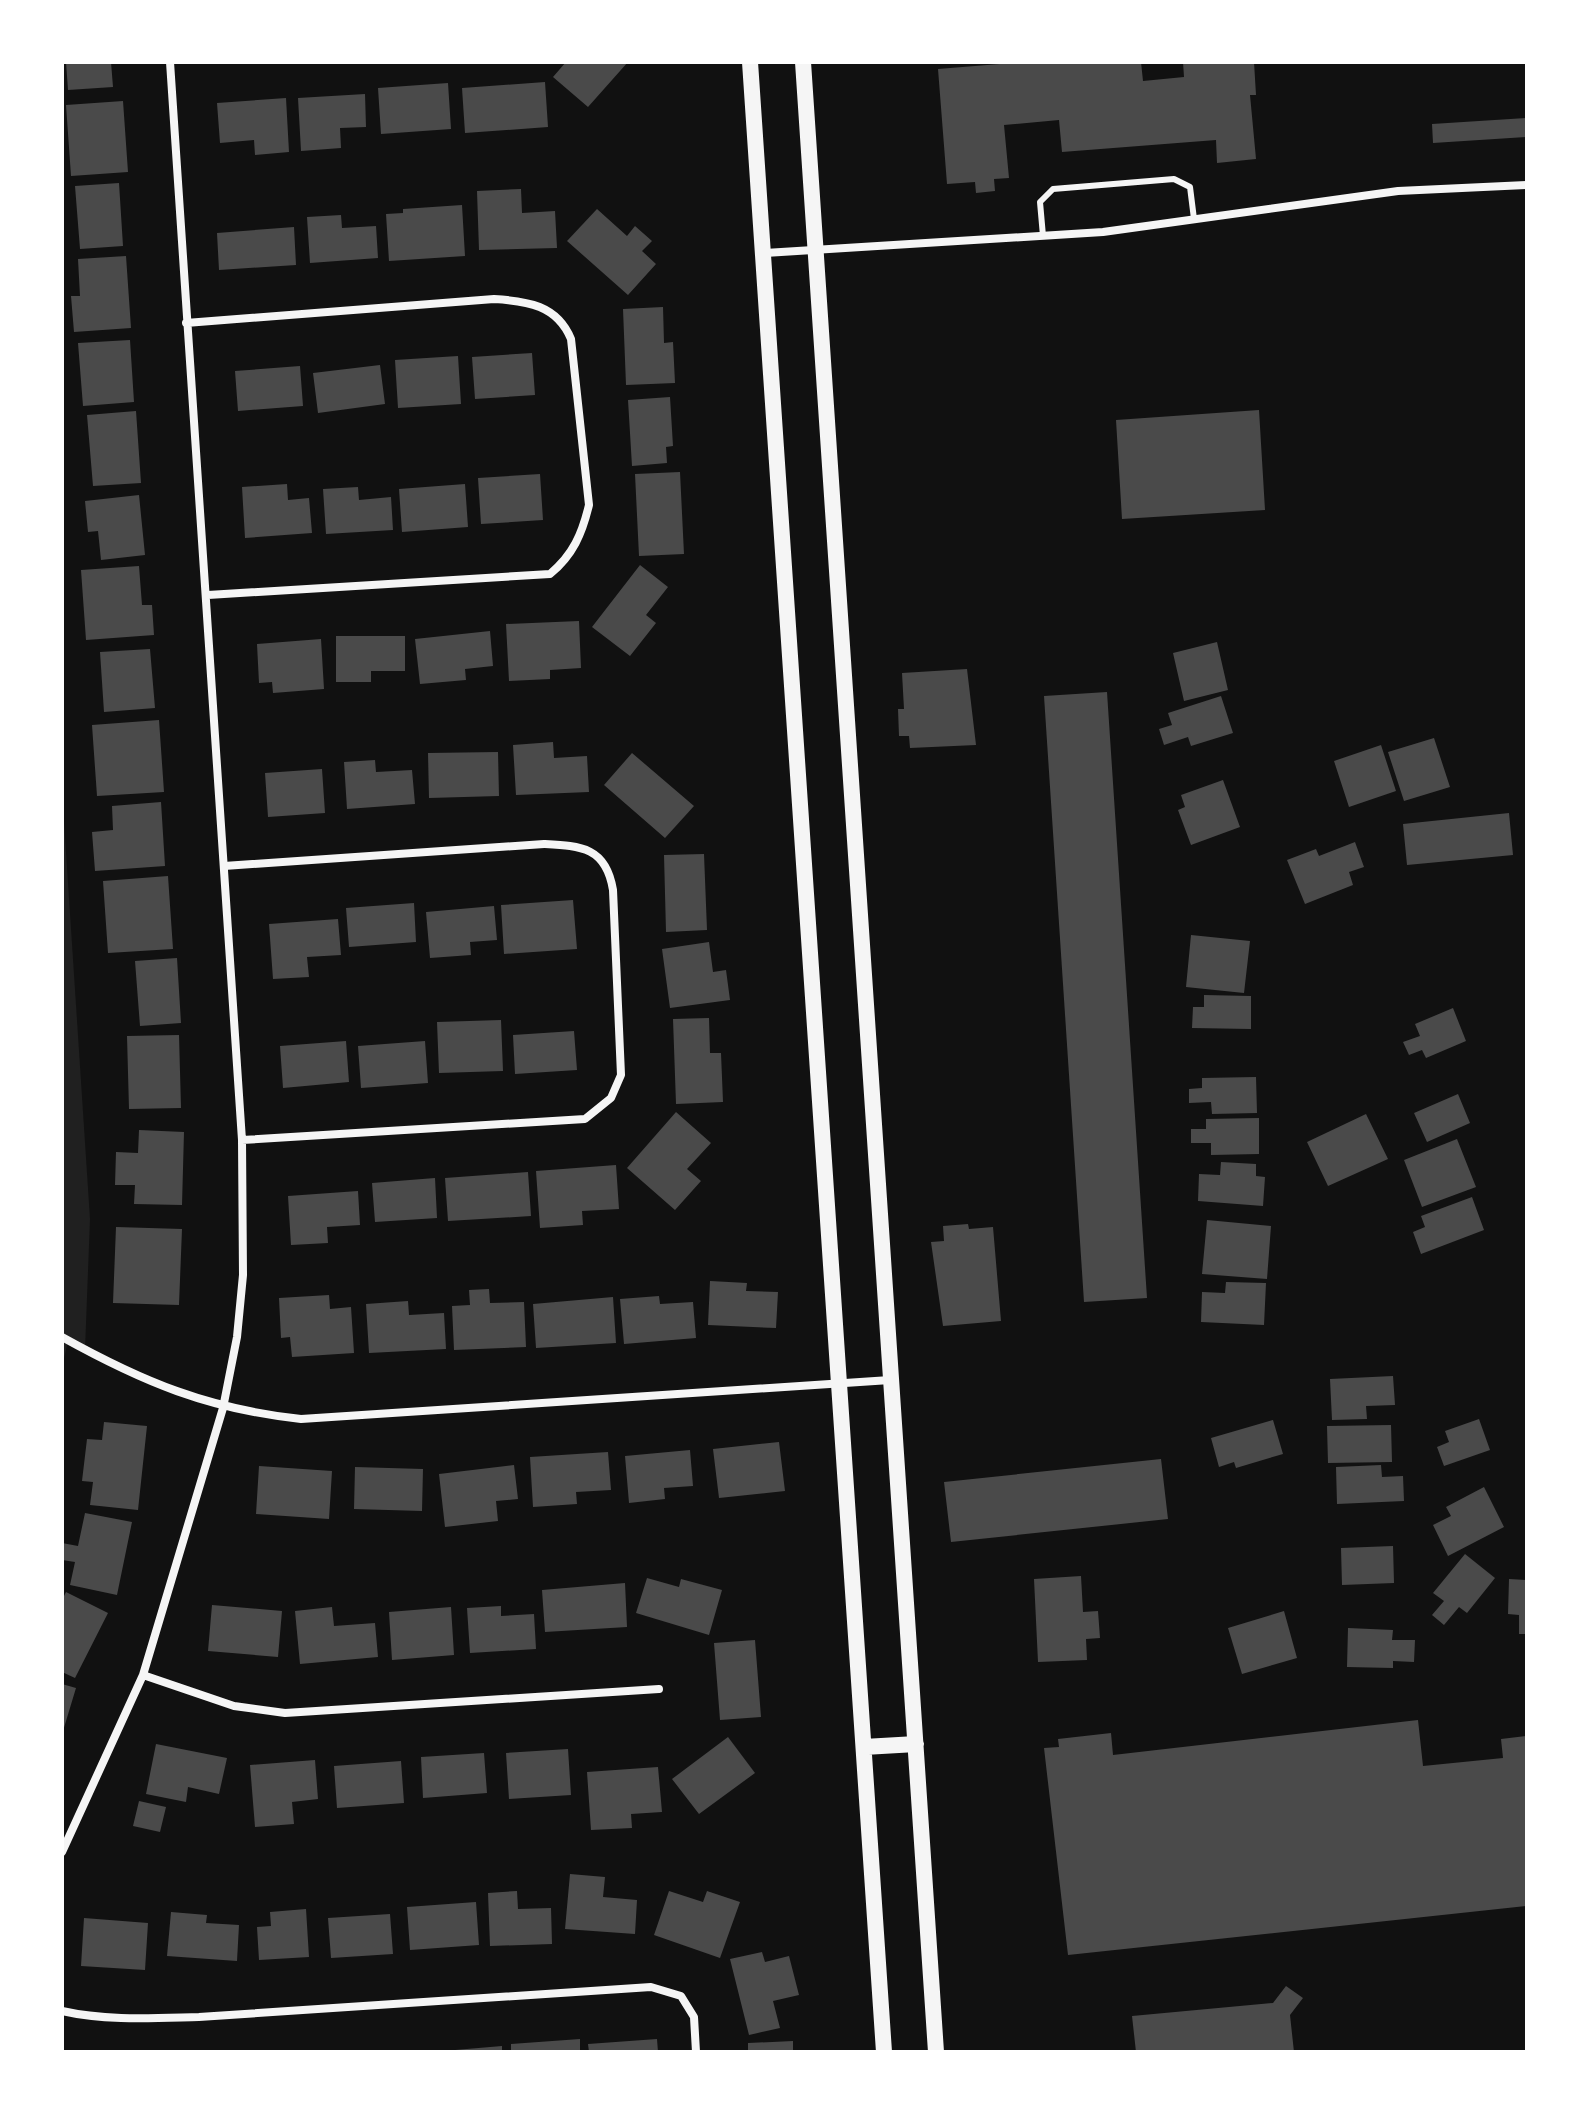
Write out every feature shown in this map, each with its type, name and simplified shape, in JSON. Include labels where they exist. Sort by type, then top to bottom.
[{"type":"main road","points":[[750,62],[884,2052]]},
{"type":"main road","points":[[803,62],[936,2052]]},
{"type":"main road","points":[[864,1747],[916,1744]]},
{"type":"street","points":[[62,1852],[143,1675],[178,1565],[223,1408],[237,1337],[243,1275],[242,1140],[170,62]]},
{"type":"street","points":[[765,253],[1103,232],[1398,191],[1527,185]]},
{"type":"street","points":[[186,323],[494,299],[525,301],[551,312],[564,322],[571,339],[589,505],[583,532],[566,561],[550,574],[208,595]]},
{"type":"street","points":[[224,866],[544,844],[586,849],[610,870],[617,968],[621,1075],[611,1098],[585,1119],[242,1140]]},
{"type":"street","points":[[62,1337],[125,1371],[223,1408],[301,1419],[368,1417],[891,1380]]},
{"type":"street","points":[[143,1675],[234,1706],[285,1713],[659,1689]]},
{"type":"street","points":[[62,2011],[82,2016],[146,2019],[651,1987],[681,1996],[694,2017],[696,2052]]},
{"type":"lane","points":[[1043,236],[1040,202],[1053,189],[1174,179],[1190,187],[1194,219]]},
{"type":"shaded area","points":[[62,791],[90,1219],[85,1350],[68,1341],[62,1367]]},
{"type":"building","points":[[66,62],[111,62],[113,87],[68,90]]},
{"type":"building","points":[[566,62],[628,62],[588,107],[553,77]]},
{"type":"building","points":[[1025,62],[1141,62],[1143,81],[1184,77],[1183,62],[1254,62],[1256,95],[1250,95],[1256,159],[1217,163],[1216,140],[1062,152],[1059,120],[1004,125],[1009,178],[994,179],[995,191],[976,193],[975,182],[947,184],[938,69]]},
{"type":"building","points":[[545,82],[548,127],[465,133],[462,88]]},
{"type":"building","points":[[448,83],[451,129],[381,134],[378,88]]},
{"type":"building","points":[[365,94],[366,127],[340,128],[341,148],[301,151],[298,98]]},
{"type":"building","points":[[286,98],[289,152],[255,155],[254,140],[220,143],[217,103]]},
{"type":"building","points":[[123,101],[128,172],[71,176],[66,105]]},
{"type":"building","points":[[1527,118],[1527,137],[1433,143],[1432,124]]},
{"type":"building","points":[[119,183],[123,246],[80,249],[75,186]]},
{"type":"building","points":[[521,189],[522,213],[555,211],[557,248],[479,250],[477,191]]},
{"type":"building","points":[[462,205],[465,256],[389,261],[386,214],[403,213],[403,209]]},
{"type":"building","points":[[597,209],[627,236],[635,226],[652,241],[642,251],[656,264],[628,295],[567,241]]},
{"type":"building","points":[[341,215],[342,228],[376,226],[378,258],[310,263],[307,217]]},
{"type":"building","points":[[294,227],[296,265],[219,270],[217,233]]},
{"type":"building","points":[[126,256],[131,328],[74,332],[71,296],[80,296],[78,259]]},
{"type":"building","points":[[663,307],[664,343],[673,342],[675,383],[626,385],[623,309]]},
{"type":"building","points":[[130,340],[134,402],[83,406],[78,343]]},
{"type":"building","points":[[532,353],[535,395],[475,399],[472,357]]},
{"type":"building","points":[[458,356],[461,404],[398,408],[395,360]]},
{"type":"building","points":[[380,365],[385,404],[318,413],[313,373]]},
{"type":"building","points":[[300,366],[303,406],[238,411],[235,371]]},
{"type":"building","points":[[670,397],[673,446],[666,447],[667,463],[632,466],[628,400]]},
{"type":"building","points":[[1259,410],[1265,510],[1122,519],[1116,420]]},
{"type":"building","points":[[136,411],[141,483],[93,486],[87,415]]},
{"type":"building","points":[[680,472],[684,554],[639,556],[635,474]]},
{"type":"building","points":[[540,474],[543,520],[481,524],[478,478]]},
{"type":"building","points":[[287,484],[288,500],[309,498],[312,533],[245,538],[242,487]]},
{"type":"building","points":[[465,484],[468,527],[402,532],[399,489]]},
{"type":"building","points":[[358,487],[359,500],[391,497],[393,530],[326,534],[323,489]]},
{"type":"building","points":[[139,495],[145,555],[101,560],[98,531],[88,532],[85,501]]},
{"type":"building","points":[[640,565],[668,587],[646,615],[656,623],[630,656],[592,627]]},
{"type":"building","points":[[139,566],[142,605],[152,605],[154,635],[86,640],[81,570]]},
{"type":"building","points":[[579,621],[581,668],[550,670],[550,679],[509,681],[506,624]]},
{"type":"building","points":[[490,631],[493,666],[465,669],[466,680],[420,684],[415,639]]},
{"type":"building","points":[[336,636],[405,636],[405,671],[371,671],[371,682],[336,682]]},
{"type":"building","points":[[321,639],[324,689],[273,693],[272,682],[259,683],[257,644]]},
{"type":"building","points":[[1217,642],[1228,690],[1184,701],[1173,653]]},
{"type":"building","points":[[150,649],[155,708],[104,712],[100,652]]},
{"type":"building","points":[[967,669],[976,745],[910,748],[909,736],[899,736],[898,709],[904,709],[902,673]]},
{"type":"building","points":[[1107,692],[1147,1298],[1084,1302],[1044,696]]},
{"type":"building","points":[[1221,696],[1233,733],[1191,746],[1188,737],[1164,745],[1159,729],[1172,725],[1168,713]]},
{"type":"building","points":[[159,720],[164,792],[97,796],[92,725]]},
{"type":"building","points":[[1434,738],[1450,787],[1404,801],[1388,752]]},
{"type":"building","points":[[553,742],[554,758],[587,756],[589,792],[516,795],[513,745]]},
{"type":"building","points":[[1381,745],[1396,791],[1349,807],[1334,761]]},
{"type":"building","points":[[498,752],[499,796],[429,798],[428,753]]},
{"type":"building","points":[[632,753],[694,806],[665,838],[604,785]]},
{"type":"building","points":[[375,760],[376,772],[412,770],[415,804],[347,809],[344,762]]},
{"type":"building","points":[[322,769],[325,813],[268,817],[265,773]]},
{"type":"building","points":[[1223,780],[1240,827],[1191,845],[1178,810],[1185,807],[1181,795]]},
{"type":"building","points":[[161,802],[165,866],[95,871],[92,832],[113,830],[112,806]]},
{"type":"building","points":[[1509,813],[1513,855],[1407,865],[1403,824]]},
{"type":"building","points":[[1355,842],[1364,867],[1349,872],[1353,885],[1305,904],[1287,860],[1316,849],[1319,856]]},
{"type":"building","points":[[704,854],[707,930],[666,932],[664,855]]},
{"type":"building","points":[[168,876],[173,949],[108,953],[103,881]]},
{"type":"building","points":[[573,900],[577,949],[504,954],[501,905]]},
{"type":"building","points":[[414,903],[416,942],[349,947],[346,908]]},
{"type":"building","points":[[494,906],[497,940],[470,942],[471,955],[430,958],[426,912]]},
{"type":"building","points":[[338,919],[341,955],[307,957],[309,977],[273,979],[269,924]]},
{"type":"building","points":[[1191,935],[1250,941],[1244,993],[1186,987]]},
{"type":"building","points":[[709,942],[713,972],[726,970],[730,1000],[670,1008],[662,949]]},
{"type":"building","points":[[177,958],[181,1023],[140,1026],[135,961]]},
{"type":"building","points":[[1204,995],[1251,996],[1251,1029],[1192,1028],[1193,1007],[1204,1007]]},
{"type":"building","points":[[1453,1008],[1466,1041],[1426,1058],[1422,1050],[1409,1055],[1403,1042],[1420,1036],[1415,1024]]},
{"type":"building","points":[[709,1018],[710,1053],[721,1053],[723,1102],[676,1104],[673,1019]]},
{"type":"building","points":[[501,1020],[503,1071],[439,1073],[437,1022]]},
{"type":"building","points":[[574,1031],[577,1070],[515,1074],[513,1035]]},
{"type":"building","points":[[179,1035],[181,1108],[129,1109],[127,1036]]},
{"type":"building","points":[[346,1041],[349,1082],[283,1088],[280,1046]]},
{"type":"building","points":[[425,1041],[428,1083],[361,1088],[358,1046]]},
{"type":"building","points":[[1256,1077],[1257,1113],[1212,1114],[1211,1102],[1189,1103],[1189,1089],[1202,1088],[1202,1078]]},
{"type":"building","points":[[1458,1094],[1470,1123],[1427,1142],[1414,1113]]},
{"type":"building","points":[[676,1112],[711,1143],[687,1169],[701,1181],[675,1210],[627,1168]]},
{"type":"building","points":[[1366,1114],[1388,1159],[1328,1186],[1307,1142]]},
{"type":"building","points":[[1259,1118],[1259,1154],[1211,1155],[1211,1143],[1191,1143],[1191,1129],[1206,1129],[1206,1119]]},
{"type":"building","points":[[139,1130],[184,1132],[182,1205],[134,1204],[135,1185],[115,1185],[116,1152],[138,1153]]},
{"type":"building","points":[[1457,1139],[1476,1187],[1422,1207],[1404,1160]]},
{"type":"building","points":[[1221,1162],[1256,1164],[1256,1176],[1265,1177],[1263,1206],[1198,1201],[1199,1174],[1220,1175]]},
{"type":"building","points":[[616,1165],[619,1209],[582,1211],[583,1225],[540,1228],[536,1171]]},
{"type":"building","points":[[528,1172],[531,1216],[448,1221],[445,1178]]},
{"type":"building","points":[[435,1178],[437,1218],[375,1222],[372,1183]]},
{"type":"building","points":[[358,1191],[360,1225],[327,1227],[328,1243],[291,1245],[288,1196]]},
{"type":"building","points":[[1472,1197],[1484,1230],[1421,1254],[1413,1232],[1425,1227],[1421,1216]]},
{"type":"building","points":[[1207,1220],[1271,1226],[1267,1279],[1202,1274]]},
{"type":"building","points":[[968,1224],[969,1229],[993,1227],[1001,1321],[943,1326],[931,1242],[944,1241],[943,1226]]},
{"type":"building","points":[[116,1227],[182,1229],[179,1305],[113,1303]]},
{"type":"building","points":[[710,1281],[747,1283],[746,1291],[778,1292],[776,1328],[708,1325]]},
{"type":"building","points":[[1226,1282],[1266,1283],[1264,1325],[1201,1322],[1202,1292],[1225,1293]]},
{"type":"building","points":[[489,1289],[490,1303],[524,1302],[526,1347],[454,1350],[452,1306],[470,1305],[469,1290]]},
{"type":"building","points":[[329,1295],[330,1309],[351,1307],[354,1353],[292,1357],[290,1337],[281,1338],[279,1298]]},
{"type":"building","points":[[659,1296],[660,1304],[693,1302],[696,1338],[624,1344],[620,1299]]},
{"type":"building","points":[[613,1297],[616,1343],[536,1348],[533,1304]]},
{"type":"building","points":[[408,1301],[409,1315],[444,1313],[446,1349],[369,1353],[366,1304]]},
{"type":"building","points":[[1393,1376],[1395,1405],[1366,1406],[1367,1419],[1332,1420],[1330,1379]]},
{"type":"building","points":[[1479,1419],[1490,1450],[1444,1466],[1437,1447],[1449,1442],[1445,1431]]},
{"type":"building","points":[[1273,1420],[1283,1454],[1236,1468],[1234,1462],[1219,1467],[1211,1438]]},
{"type":"building","points":[[104,1422],[147,1426],[138,1510],[90,1505],[93,1482],[82,1481],[87,1439],[102,1440]]},
{"type":"building","points":[[1391,1425],[1392,1462],[1328,1463],[1327,1426]]},
{"type":"building","points":[[779,1442],[785,1491],[719,1498],[713,1449]]},
{"type":"building","points":[[690,1450],[693,1486],[664,1488],[665,1499],[629,1503],[625,1456]]},
{"type":"building","points":[[608,1452],[611,1490],[576,1492],[577,1504],[533,1507],[530,1457]]},
{"type":"building","points":[[1161,1459],[1168,1519],[951,1542],[944,1482]]},
{"type":"building","points":[[514,1465],[518,1499],[496,1501],[498,1521],[445,1527],[439,1474]]},
{"type":"building","points":[[1381,1465],[1382,1477],[1403,1476],[1404,1501],[1337,1504],[1336,1467]]},
{"type":"building","points":[[259,1466],[332,1471],[329,1519],[256,1514]]},
{"type":"building","points":[[355,1467],[423,1469],[422,1511],[354,1509]]},
{"type":"building","points":[[1484,1487],[1504,1527],[1448,1556],[1433,1525],[1451,1516],[1446,1507]]},
{"type":"building","points":[[85,1513],[132,1522],[117,1595],[70,1585],[75,1562],[62,1560],[62,1543],[78,1546]]},
{"type":"building","points":[[1393,1546],[1394,1583],[1342,1585],[1341,1548]]},
{"type":"building","points":[[1465,1554],[1495,1578],[1467,1613],[1459,1607],[1444,1625],[1432,1615],[1444,1601],[1433,1593]]},
{"type":"building","points":[[1081,1576],[1083,1612],[1098,1611],[1100,1638],[1086,1639],[1087,1660],[1038,1662],[1034,1579]]},
{"type":"building","points":[[647,1578],[679,1587],[681,1579],[722,1590],[709,1635],[636,1613]]},
{"type":"building","points":[[1509,1579],[1527,1580],[1527,1634],[1519,1634],[1519,1615],[1508,1614]]},
{"type":"building","points":[[625,1583],[627,1627],[545,1632],[542,1590]]},
{"type":"building","points":[[66,1592],[108,1613],[75,1678],[62,1672],[62,1600]]},
{"type":"building","points":[[212,1605],[282,1611],[278,1657],[208,1651]]},
{"type":"building","points":[[501,1606],[501,1616],[534,1614],[536,1649],[470,1653],[467,1608]]},
{"type":"building","points":[[332,1607],[334,1626],[375,1623],[378,1657],[300,1664],[295,1611]]},
{"type":"building","points":[[451,1607],[454,1655],[392,1660],[389,1612]]},
{"type":"building","points":[[1284,1611],[1297,1658],[1242,1674],[1228,1628]]},
{"type":"building","points":[[1348,1628],[1393,1630],[1392,1640],[1415,1640],[1414,1662],[1393,1661],[1393,1668],[1347,1667]]},
{"type":"building","points":[[755,1640],[761,1717],[720,1720],[714,1643]]},
{"type":"building","points":[[62,1684],[76,1688],[63,1731],[62,1730]]},
{"type":"building","points":[[1418,1720],[1423,1766],[1503,1758],[1501,1739],[1527,1736],[1527,1906],[1068,1955],[1044,1748],[1059,1747],[1058,1739],[1111,1733],[1113,1755]]},
{"type":"building","points":[[728,1737],[755,1773],[699,1814],[672,1779]]},
{"type":"building","points":[[156,1744],[227,1758],[219,1794],[188,1787],[186,1802],[146,1794]]},
{"type":"building","points":[[568,1749],[571,1795],[509,1799],[506,1753]]},
{"type":"building","points":[[484,1753],[487,1793],[423,1798],[421,1757]]},
{"type":"building","points":[[315,1760],[318,1799],[292,1802],[294,1824],[255,1827],[250,1765]]},
{"type":"building","points":[[401,1761],[404,1803],[337,1808],[334,1766]]},
{"type":"building","points":[[658,1767],[662,1812],[631,1814],[632,1828],[591,1830],[587,1772]]},
{"type":"building","points":[[139,1801],[166,1807],[160,1832],[133,1826]]},
{"type":"building","points":[[570,1874],[605,1877],[603,1897],[637,1900],[635,1934],[565,1929]]},
{"type":"building","points":[[517,1891],[518,1909],[551,1908],[552,1944],[490,1946],[488,1893]]},
{"type":"building","points":[[669,1891],[703,1902],[707,1891],[740,1902],[720,1958],[654,1935]]},
{"type":"building","points":[[476,1902],[479,1945],[410,1950],[407,1907]]},
{"type":"building","points":[[306,1909],[309,1957],[259,1960],[257,1927],[271,1926],[270,1912]]},
{"type":"building","points":[[171,1912],[207,1915],[206,1923],[239,1925],[237,1961],[167,1956]]},
{"type":"building","points":[[390,1914],[393,1954],[331,1958],[328,1918]]},
{"type":"building","points":[[84,1918],[148,1923],[145,1970],[81,1966]]},
{"type":"building","points":[[762,1952],[765,1962],[789,1956],[799,1995],[773,2001],[780,2028],[749,2035],[730,1959]]},
{"type":"building","points":[[1286,1986],[1303,1998],[1290,2015],[1294,2052],[1136,2052],[1132,2016],[1273,2003]]},
{"type":"building","points":[[580,2039],[580,2052],[511,2052],[511,2044]]},
{"type":"building","points":[[657,2039],[658,2052],[589,2052],[588,2044]]},
{"type":"building","points":[[793,2041],[793,2052],[748,2052],[748,2043]]},
{"type":"building","points":[[502,2046],[502,2052],[455,2052],[455,2050]]}]
